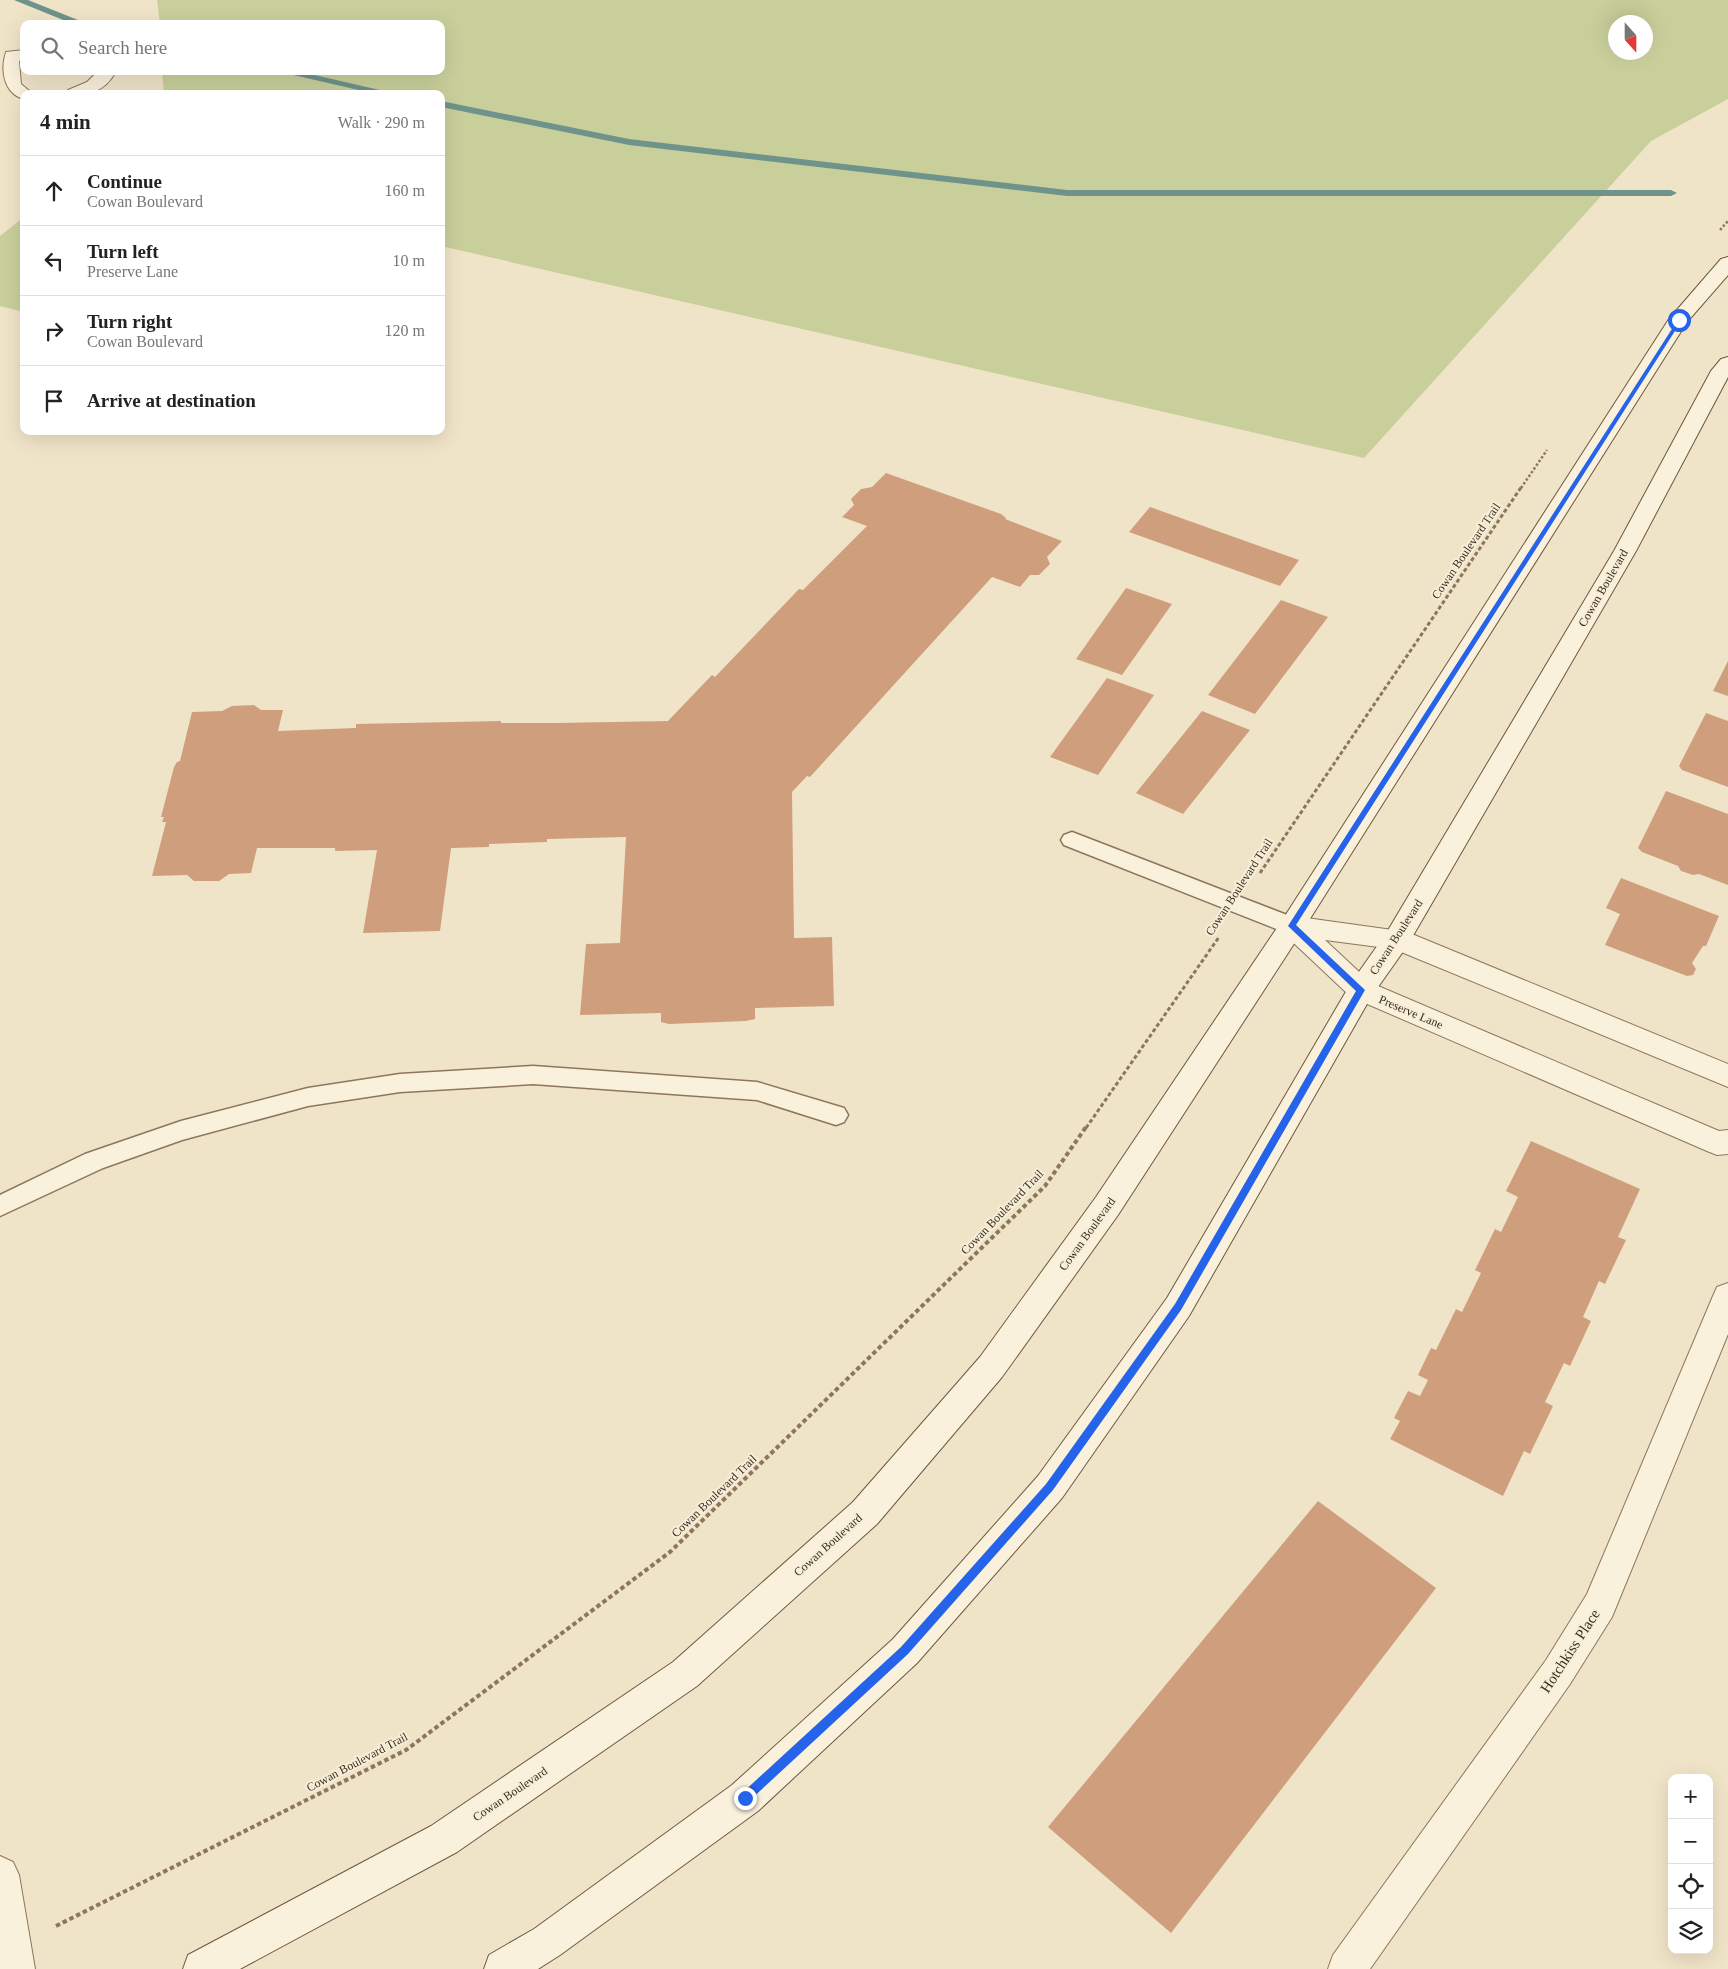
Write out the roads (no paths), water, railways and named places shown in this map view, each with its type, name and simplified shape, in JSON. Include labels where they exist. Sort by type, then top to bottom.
[{"type":"main road","points":[[12,56],[10,63],[11,84],[20,93]]},
{"type":"main road","points":[[85,90],[93,87],[104,79],[106,75]]},
{"type":"main road","name":"Cowan Boulevard","points":[[202,1969],[444,1839],[685,1674],[865,1512],[997,1359],[1107,1206],[1292,926],[1679,320],[1728,263]]},
{"type":"main road","name":"Cowan Boulevard","points":[[503,1969],[547,1942],[745,1798],[905,1651],[1050,1487],[1178,1307],[1361,990],[1397,939],[1625,551],[1721,371],[1728,363]]},
{"type":"main road","points":[[1292,926],[1397,939],[1728,1076]]},
{"type":"main road","name":"Preserve Lane","points":[[1292,926],[1361,990],[1717,1143],[1728,1142]]},
{"type":"main road","name":"Hotchkiss Place","points":[[1346,1969],[1558,1672],[1600,1604],[1728,1296]]},
{"type":"main road","points":[[0,1875],[16,1969]]},
{"type":"lane","points":[[1072,840],[1292,926]]},
{"type":"lane","points":[[0,1206],[94,1161],[181,1132],[308,1097],[400,1084],[533,1075],[748,1090],[836,1115]]},
{"type":"waterway","points":[[19,0],[72,20]]},
{"type":"waterway","points":[[300,75],[373,90]]},
{"type":"waterway","points":[[445,105],[629,142],[1067,193],[1671,193]]}]
